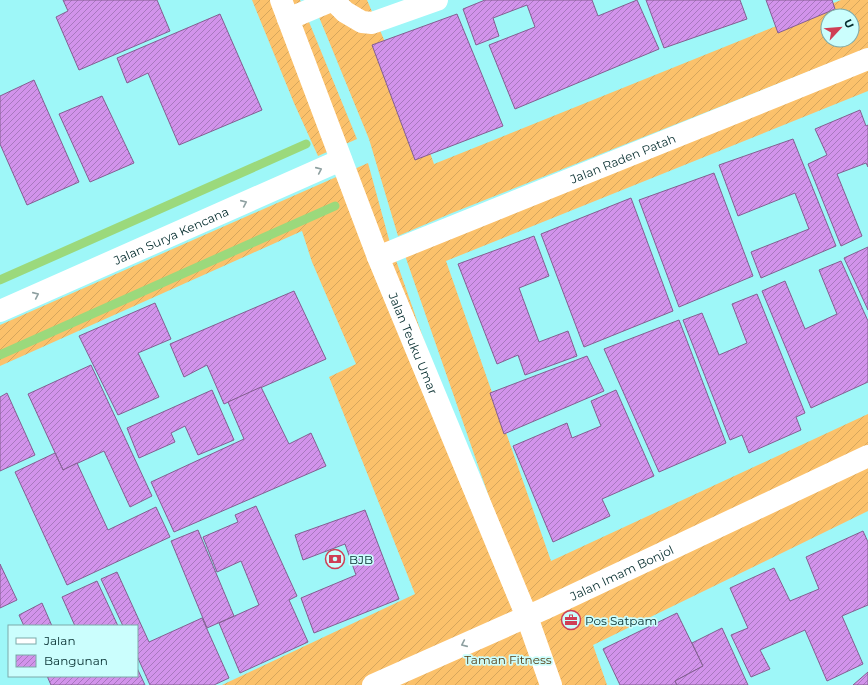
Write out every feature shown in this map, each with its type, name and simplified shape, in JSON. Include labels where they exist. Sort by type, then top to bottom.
[{"type":"street","points":[[284,9],[333,0],[345,12],[362,22],[372,23],[437,0]]},
{"type":"street","name":"Jalan Teuku Umar","points":[[284,9],[378,257],[527,617],[551,685]]},
{"type":"street","name":"Jalan Raden Patah","points":[[378,257],[868,59]]},
{"type":"street","name":"Jalan Surya Kencana","points":[[0,310],[341,160]]},
{"type":"street","name":"Jalan Imam Bonjol","points":[[373,685],[527,617],[868,456]]},
{"type":"green space","points":[[252,0],[300,0],[357,139],[318,156],[294,103]]},
{"type":"green space","points":[[312,0],[367,0],[418,119],[434,164],[820,8],[820,48],[860,48],[860,8],[821,8],[841,0],[868,0],[868,48],[452,213],[398,236],[369,139]]},
{"type":"green space","points":[[868,58],[868,91],[446,261],[551,561],[868,414],[868,453],[529,612],[401,244]]},
{"type":"green space","points":[[368,163],[390,243],[520,615],[370,685],[222,685],[415,594],[329,377],[356,364],[312,262],[302,231],[0,366],[0,325]]},
{"type":"green space","points":[[868,459],[868,511],[593,645],[607,685],[555,685],[532,619]]},
{"type":"green space","name":"Taman Fitness","points":[[523,625],[544,685],[391,685]]},
{"type":"building","points":[[63,0],[157,0],[170,31],[79,70],[56,17],[68,11]]},
{"type":"building","points":[[485,0],[592,0],[598,16],[637,0],[659,49],[515,109],[489,45],[535,27],[527,5],[493,18],[499,36],[476,45],[463,9]]},
{"type":"building","points":[[646,0],[740,0],[747,19],[664,48]]},
{"type":"building","points":[[766,0],[832,0],[835,8],[820,8],[820,15],[778,33]]},
{"type":"building","points":[[220,14],[262,110],[179,145],[148,73],[127,83],[117,58]]},
{"type":"building","points":[[457,14],[503,126],[415,160],[372,45]]},
{"type":"building","points":[[34,80],[79,182],[27,205],[0,144],[0,96]]},
{"type":"building","points":[[102,96],[134,163],[90,182],[59,114]]},
{"type":"building","points":[[860,110],[866,126],[868,125],[868,167],[866,163],[837,174],[862,236],[841,246],[808,164],[827,155],[815,129]]},
{"type":"building","points":[[793,139],[836,246],[761,278],[751,252],[809,229],[795,193],[738,216],[719,165]]},
{"type":"building","points":[[714,173],[753,276],[679,307],[639,200]]},
{"type":"building","points":[[631,198],[673,311],[584,347],[541,234]]},
{"type":"building","points":[[534,236],[549,276],[519,288],[539,342],[568,331],[577,356],[525,375],[518,355],[497,364],[458,264]]},
{"type":"building","points":[[868,247],[868,310],[844,258]]},
{"type":"building","points":[[841,261],[868,321],[868,382],[811,408],[762,291],[785,281],[805,329],[837,314],[819,270]]},
{"type":"building","points":[[294,291],[326,359],[224,404],[207,365],[184,377],[170,344]]},
{"type":"building","points":[[757,294],[805,413],[796,417],[801,430],[749,453],[742,435],[730,440],[683,320],[702,313],[719,355],[747,343],[732,304]]},
{"type":"building","points":[[155,303],[171,339],[138,353],[159,397],[118,415],[79,336]]},
{"type":"building","points":[[679,320],[726,443],[659,472],[604,349]]},
{"type":"building","points":[[587,356],[604,391],[504,434],[490,393]]},
{"type":"building","points":[[91,365],[152,496],[130,507],[104,451],[63,470],[28,394]]},
{"type":"building","points":[[261,387],[289,444],[311,433],[326,466],[174,532],[151,482],[244,439],[228,402]]},
{"type":"building","points":[[212,390],[234,440],[198,455],[185,426],[171,433],[175,442],[139,458],[127,428]]},
{"type":"building","points":[[616,390],[654,476],[602,499],[610,516],[553,542],[513,446],[567,423],[572,438],[601,426],[591,401]]},
{"type":"building","points":[[7,393],[35,455],[0,471],[0,397]]},
{"type":"building","points":[[55,453],[63,470],[77,463],[108,530],[156,507],[170,537],[67,585],[15,472]]},
{"type":"building","points":[[256,506],[297,596],[289,600],[308,642],[240,673],[219,623],[259,605],[241,561],[217,572],[203,537],[238,522],[235,515]]},
{"type":"building","points":[[365,510],[399,599],[314,633],[301,598],[356,575],[345,544],[303,560],[295,535]]},
{"type":"building","points":[[198,530],[234,616],[207,628],[171,541]]},
{"type":"building","points":[[863,531],[868,542],[868,605],[842,616],[863,664],[827,681],[805,630],[760,650],[770,669],[751,677],[731,635],[748,628],[730,588],[774,568],[790,601],[819,589],[806,557]]},
{"type":"building","points":[[0,564],[17,600],[0,608]]},
{"type":"building","points":[[117,572],[149,642],[202,618],[229,678],[214,685],[150,685],[138,658],[138,625],[123,625],[101,579]]},
{"type":"building","points":[[97,581],[118,625],[75,625],[62,597]]},
{"type":"building","points":[[42,603],[52,625],[24,625],[19,615]]},
{"type":"building","points":[[677,613],[703,666],[675,681],[677,685],[620,685],[603,649]]},
{"type":"building","points":[[722,628],[748,685],[677,685],[675,681],[703,666],[692,643]]},
{"type":"building","points":[[138,670],[145,685],[51,685],[47,677],[138,677]]},
{"type":"building","points":[[868,672],[868,685],[853,685]]},
{"type":"waterway","points":[[0,280],[306,144]]},
{"type":"waterway","points":[[0,355],[335,206]]},
{"type":"place","name":"BJB","points":[[335,559]]},
{"type":"place","name":"Pos Satpam","points":[[571,620]]}]
